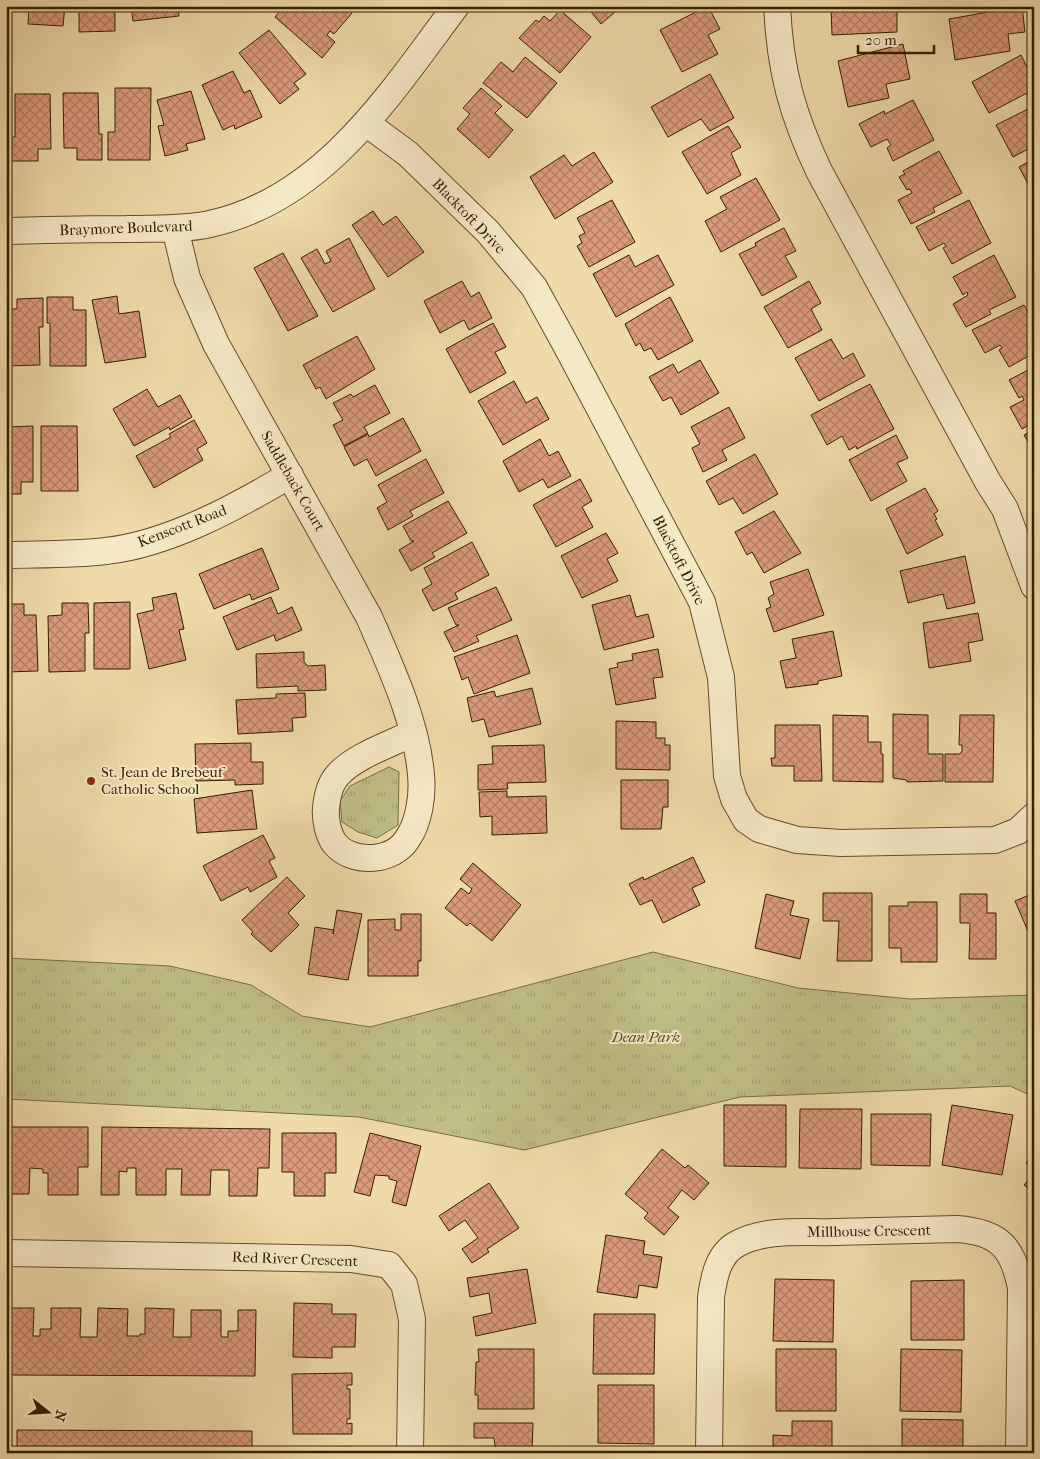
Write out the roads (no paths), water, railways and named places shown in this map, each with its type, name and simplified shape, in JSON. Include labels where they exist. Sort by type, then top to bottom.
[{"type":"street","name":"Braymore Boulevard","points":[[6,230],[175,228],[222,221],[262,206],[318,171],[366,123],[456,6]]},
{"type":"street","points":[[777,6],[784,71],[792,108],[802,135],[819,171],[988,482],[1005,508],[1034,586]]},
{"type":"street","name":"Blacktoft Drive","points":[[366,123],[408,154],[488,232],[534,287],[558,330],[702,602],[721,677],[727,776],[734,799],[746,820],[759,829],[786,838],[856,842],[995,840],[1018,831],[1034,816]]},
{"type":"street","name":"Saddleback Court","points":[[175,228],[187,278],[216,344],[369,617],[390,664],[413,733],[422,776],[419,807],[408,839],[396,850],[383,856],[370,859],[351,855],[336,844],[325,817],[327,796],[336,777],[348,766],[413,733]]},
{"type":"street","name":"Kenscott Road","points":[[6,555],[107,551],[151,541],[251,498],[290,475]]},
{"type":"street","name":"Millhouse Crescent","points":[[709,1453],[711,1296],[714,1273],[724,1256],[736,1244],[760,1236],[788,1233],[957,1229],[979,1230],[994,1237],[1006,1249],[1017,1267],[1021,1288],[1019,1453]]},
{"type":"street","name":"Red River Crescent","points":[[6,1253],[351,1259],[389,1265],[404,1284],[412,1319],[410,1453]]},
{"type":"place","name":"St. Jean de Brebeuf Catholic School","points":[[91,781]]},
{"type":"park label","name":"Dean Park","points":[[646,1037]]}]
